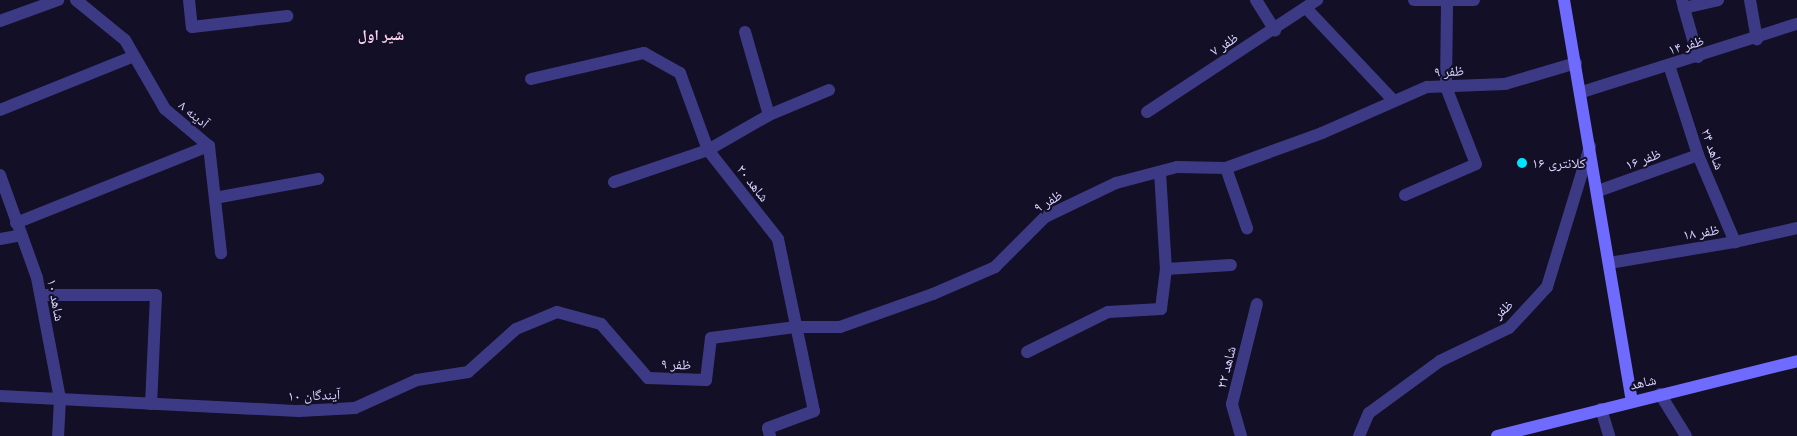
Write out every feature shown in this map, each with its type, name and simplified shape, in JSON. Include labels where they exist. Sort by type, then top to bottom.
[{"type":"street","points":[[0,21],[58,0]]},
{"type":"street","name":"آدینه ۸","points":[[76,0],[125,40],[165,109],[209,146],[221,253]]},
{"type":"street","points":[[189,0],[192,27],[287,16]]},
{"type":"street","points":[[1256,0],[1274,30]]},
{"type":"street","name":"ظفر ۷","points":[[1147,112],[1317,0]]},
{"type":"street","points":[[1414,0],[1474,0]]},
{"type":"street","points":[[1405,195],[1476,164],[1446,86],[1447,0]]},
{"type":"street","name":"ظفر","points":[[1564,0],[1582,92],[1632,400]]},
{"type":"street","points":[[1698,57],[1683,4],[1718,0]]},
{"type":"street","points":[[1750,0],[1757,39]]},
{"type":"street","points":[[1306,8],[1394,101]]},
{"type":"street","name":"ظفر ۱۴","points":[[1582,92],[1757,39],[1797,24]]},
{"type":"street","points":[[745,32],[769,115]]},
{"type":"street","name":"شاهد ۲۰","points":[[531,78],[644,53],[680,73],[708,150],[778,239],[814,411],[768,428],[770,436]]},
{"type":"street","points":[[0,110],[134,56]]},
{"type":"street","name":"ظفر ۹","points":[[601,324],[648,378],[706,380],[710,338],[796,327],[840,327],[933,294],[995,267],[1045,217],[1116,183],[1177,167],[1226,168],[1322,133],[1427,88],[1505,84],[1576,63]]},
{"type":"street","name":"شاهد ۲۴","points":[[1669,65],[1698,155],[1735,242]]},
{"type":"street","points":[[614,182],[708,150],[769,115],[828,90]]},
{"type":"street","name":"ظفر","points":[[1359,436],[1370,413],[1440,361],[1509,328],[1547,287],[1590,144]]},
{"type":"street","points":[[0,239],[209,146]]},
{"type":"street","name":"ظفر ۱۶","points":[[1598,191],[1698,155]]},
{"type":"street","points":[[1226,168],[1247,228]]},
{"type":"street","points":[[1027,352],[1108,312],[1162,309],[1166,269],[1160,172]]},
{"type":"street","name":"شاهد ۱۰","points":[[0,175],[41,295],[60,399],[58,436]]},
{"type":"street","points":[[215,198],[318,179]]},
{"type":"street","name":"ظفر ۱۸","points":[[1609,263],[1735,242],[1797,228]]},
{"type":"street","points":[[1166,269],[1231,264]]},
{"type":"street","points":[[41,295],[156,294],[151,404]]},
{"type":"street","name":"شاهد ۲۲","points":[[1241,436],[1232,404],[1257,304]]},
{"type":"street","name":"آیندگان ۱۰","points":[[0,396],[299,412],[354,408],[417,380],[468,372],[516,329],[557,312],[601,324]]},
{"type":"street","name":"شاهد","points":[[1497,436],[1515,434],[1601,408],[1797,361]]},
{"type":"street","points":[[1660,394],[1686,436]]},
{"type":"street","points":[[1601,408],[1609,436]]},
{"type":"place","name":"کلانتری ۱۶","points":[[1522,163]]},
{"type":"district","name":"شیر اول","points":[[381,36]]}]
